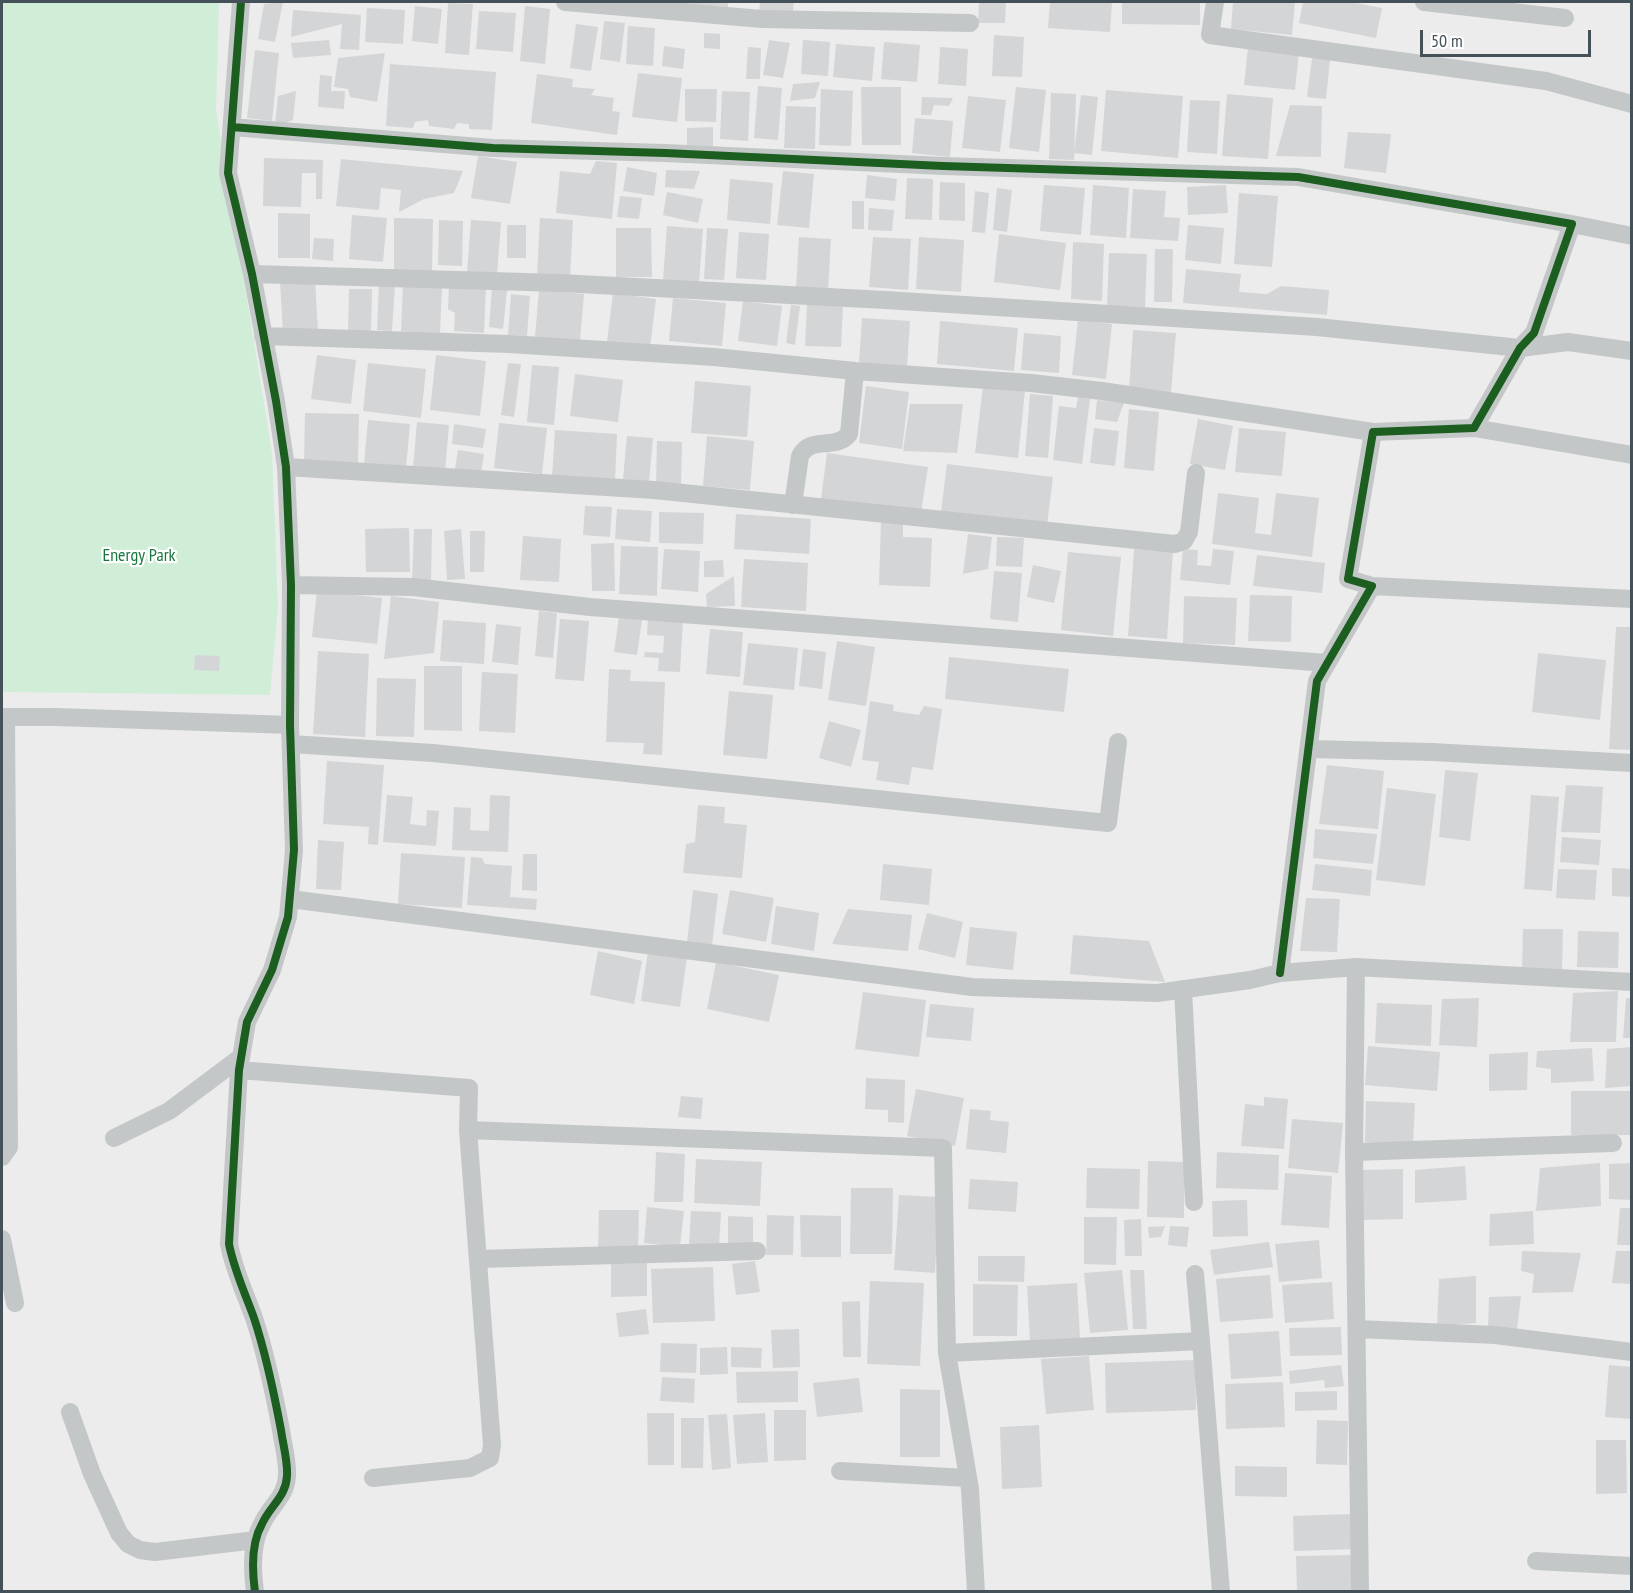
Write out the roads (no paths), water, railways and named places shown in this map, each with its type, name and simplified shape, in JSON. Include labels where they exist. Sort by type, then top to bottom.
[{"type":"street","points":[[241,2],[228,173],[252,274],[286,467],[291,585],[290,734],[294,849],[288,917],[272,970],[246,1022],[240,1064],[229,1244],[264,1354],[279,1420],[287,1474],[281,1498],[261,1524],[256,1540],[255,1592]]},
{"type":"street","points":[[565,2],[762,19],[970,23]]},
{"type":"street","points":[[1215,2],[1210,35],[1546,81],[1632,104]]},
{"type":"street","points":[[1424,2],[1565,18]]},
{"type":"street","points":[[232,127],[493,148],[665,153],[955,167],[1298,177],[1632,236]]},
{"type":"street","points":[[1474,428],[1520,348],[1534,333],[1572,224]]},
{"type":"street","points":[[252,274],[560,283],[885,300],[1317,327],[1520,348],[1568,342],[1632,351]]},
{"type":"street","points":[[263,336],[509,344],[714,357],[855,371],[1031,383],[1102,391],[1373,432],[1474,428],[1632,455]]},
{"type":"street","points":[[793,505],[802,450],[813,445],[838,442],[849,434],[855,371]]},
{"type":"street","points":[[1373,432],[1348,579],[1371,586],[1632,599]]},
{"type":"street","points":[[286,467],[631,488],[1175,544],[1184,541],[1189,532],[1196,473]]},
{"type":"street","points":[[291,585],[413,587],[590,608],[1328,663]]},
{"type":"street","points":[[1280,974],[1317,681],[1371,586]]},
{"type":"street","points":[[2,1157],[9,1147],[4,717],[56,717],[290,734],[433,753],[1108,823],[1118,742]]},
{"type":"street","points":[[1309,749],[1632,763]]},
{"type":"street","points":[[290,899],[972,987],[1157,993],[1280,974],[1356,967],[1632,982]]},
{"type":"street","points":[[1356,967],[1354,1152],[1360,1592]]},
{"type":"street","points":[[1183,989],[1194,1202]]},
{"type":"street","points":[[114,1138],[169,1111],[240,1064],[469,1088],[468,1130],[492,1445],[490,1458],[470,1468],[373,1478]]},
{"type":"street","points":[[468,1130],[943,1148],[947,1353],[968,1478],[976,1592]]},
{"type":"street","points":[[1354,1152],[1613,1143]]},
{"type":"street","points":[[2,1239],[15,1303]]},
{"type":"street","points":[[478,1259],[757,1251]]},
{"type":"street","points":[[1195,1274],[1221,1592]]},
{"type":"street","points":[[1357,1329],[1495,1335],[1632,1352]]},
{"type":"street","points":[[947,1353],[1201,1341]]},
{"type":"street","points":[[69,1412],[92,1474],[119,1533],[128,1544],[140,1550],[155,1552],[256,1540]]},
{"type":"street","points":[[840,1471],[968,1478]]},
{"type":"street","points":[[1536,1561],[1632,1566]]},
{"type":"park label","name":"Energy Park","points":[[139,556]]}]
